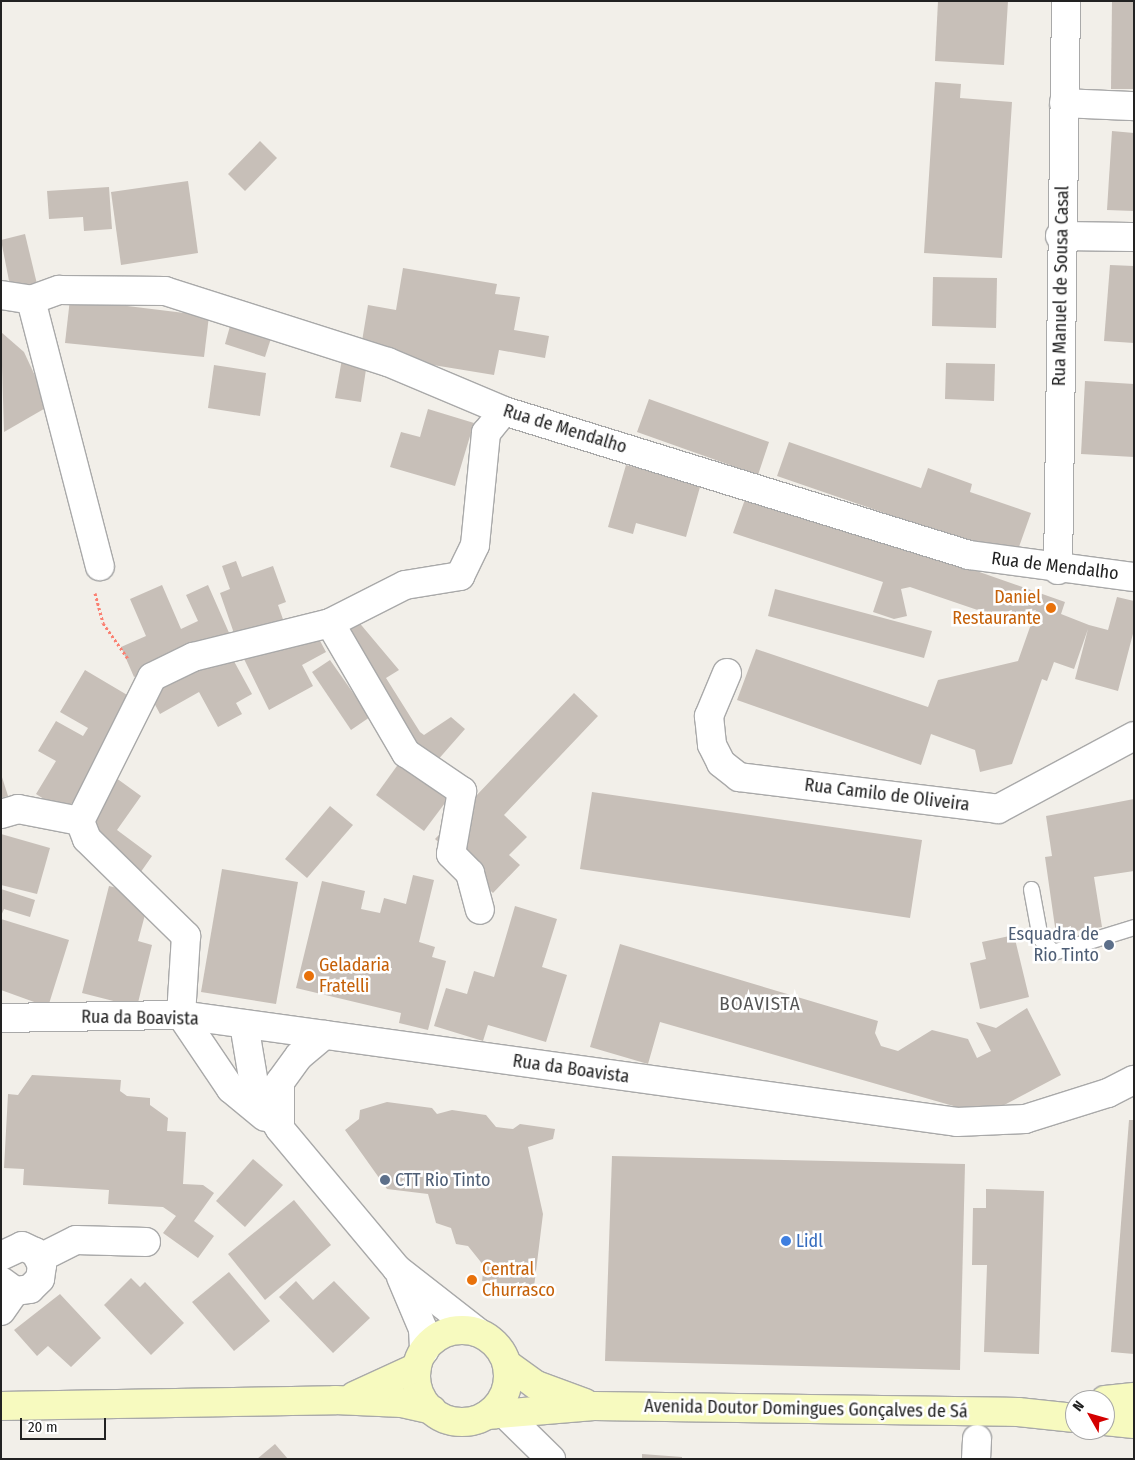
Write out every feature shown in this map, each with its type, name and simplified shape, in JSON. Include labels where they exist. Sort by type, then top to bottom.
[{"type":"main road","points":[[1,1406],[335,1400],[370,1391],[420,1359],[448,1332],[479,1333]]},
{"type":"main road","name":"Avenida Doutor Domingues Gonçalves de Sá","points":[[479,1333],[496,1345],[507,1364],[536,1385],[594,1406]]},
{"type":"main road","points":[[420,1359],[416,1383],[432,1410]]},
{"type":"main road","points":[[496,1414],[505,1393],[507,1364]]},
{"type":"main road","points":[[1115,1399],[1134,1396]]},
{"type":"main road","name":"Avenida Doutor Domingues Gonçalves de Sá","points":[[335,1400],[402,1403],[432,1410],[459,1422],[496,1414],[594,1406],[1018,1412],[1065,1409]]},
{"type":"main road","points":[[1115,1422],[1134,1424]]},
{"type":"street","name":"Rua Manuel de Sousa Casal","points":[[1058,570],[1060,236],[1066,1]]},
{"type":"street","points":[[1064,103],[1134,106]]},
{"type":"street","points":[[1060,236],[1134,237]]},
{"type":"street","name":"Rua de Mendalho","points":[[1,295],[31,300],[59,290],[165,291],[388,362],[504,410],[969,555],[1058,570],[1107,571],[1134,577]]},
{"type":"street","points":[[31,300],[100,566]]},
{"type":"street","points":[[280,1129],[230,1089],[181,1015],[186,936],[87,840],[80,821],[152,678],[193,657],[330,623],[406,585],[460,576],[475,545],[486,433],[504,410]]},
{"type":"street","points":[[330,623],[406,753],[462,791],[451,854],[470,873],[480,910]]},
{"type":"street","name":"Rua Camilo de Oliveira","points":[[727,673],[709,716],[712,745],[721,763],[739,777],[998,809],[1134,736]]},
{"type":"street","points":[[1,814],[18,809],[80,821]]},
{"type":"street","name":"Rua da Boavista","points":[[1,1018],[181,1015],[957,1122],[1024,1119],[1108,1093],[1134,1080]]},
{"type":"street","points":[[244,1024],[255,1090],[280,1129],[397,1269],[479,1333]]},
{"type":"street","points":[[280,1129],[280,1082],[299,1056],[324,1035]]},
{"type":"street","points":[[40,1258],[76,1240],[146,1242]]},
{"type":"street","points":[[1,1256],[22,1246],[40,1258],[42,1272],[36,1285],[6,1294]]},
{"type":"street","points":[[397,1269],[423,1329],[420,1359]]},
{"type":"street","points":[[1115,1406],[1134,1407]]},
{"type":"street","points":[[496,1414],[551,1459]]},
{"type":"lane","points":[[1031,889],[1040,938],[1053,952],[1134,927]]},
{"type":"path","points":[[100,566],[93,582],[103,623],[135,669],[152,678]]},
{"type":"building","points":[[938,1],[1008,1],[1004,65],[935,61]]},
{"type":"building","points":[[1112,1],[1134,1],[1134,89],[1111,89]]},
{"type":"building","points":[[935,82],[961,84],[960,98],[1012,102],[1002,258],[924,253]]},
{"type":"building","points":[[1112,131],[1134,133],[1134,211],[1107,210]]},
{"type":"building","points":[[260,141],[277,158],[245,191],[228,174]]},
{"type":"building","points":[[188,181],[198,253],[121,265],[111,192]]},
{"type":"building","points":[[109,187],[112,229],[84,231],[83,217],[49,219],[47,191]]},
{"type":"building","points":[[25,234],[37,284],[11,291],[1,240]]},
{"type":"building","points":[[1110,265],[1134,266],[1134,343],[1104,341]]},
{"type":"building","points":[[403,268],[497,284],[495,294],[520,297],[514,330],[549,336],[545,358],[499,350],[494,375],[360,353],[368,305],[396,310]]},
{"type":"building","points":[[933,277],[997,278],[996,328],[932,326]]},
{"type":"building","points":[[70,299],[209,316],[204,357],[65,343]]},
{"type":"building","points":[[232,319],[273,332],[265,357],[225,344]]},
{"type":"building","points":[[1,332],[24,352],[49,406],[4,432]]},
{"type":"building","points":[[342,359],[367,363],[361,402],[335,398]]},
{"type":"building","points":[[946,363],[995,364],[994,401],[945,399]]},
{"type":"building","points":[[214,365],[266,373],[260,416],[208,408]]},
{"type":"building","points":[[1085,381],[1134,384],[1134,457],[1081,454]]},
{"type":"building","points":[[649,399],[769,442],[758,475],[637,432]]},
{"type":"building","points":[[428,409],[474,423],[455,486],[390,467],[401,432],[420,437]]},
{"type":"building","points":[[789,442],[921,488],[928,468],[972,484],[970,492],[1031,513],[1015,558],[777,476]]},
{"type":"building","points":[[626,465],[718,488],[717,492],[700,487],[686,537],[636,523],[633,534],[608,527]]},
{"type":"building","points":[[748,491],[1065,602],[1061,614],[1089,625],[1108,630],[1117,597],[1134,601],[1134,630],[1118,691],[1075,679],[1088,629],[1074,669],[1054,662],[1047,681],[1042,679],[1012,764],[980,772],[975,750],[931,734],[921,765],[737,700],[756,649],[928,707],[938,680],[1018,661],[1036,610],[1001,618],[910,587],[901,589],[907,616],[894,619],[873,612],[883,582],[733,533]]},
{"type":"building","points":[[236,561],[242,577],[273,566],[286,602],[278,605],[285,625],[237,642],[220,593],[230,589],[222,566]]},
{"type":"building","points":[[162,585],[181,629],[198,621],[186,595],[208,585],[230,635],[134,677],[121,647],[146,636],[130,599]]},
{"type":"building","points":[[775,589],[932,631],[924,658],[768,616]]},
{"type":"building","points":[[357,620],[399,670],[386,678],[420,732],[424,735],[451,717],[465,729],[436,762],[414,758],[334,635]]},
{"type":"building","points":[[310,622],[326,652],[302,665],[313,686],[269,710],[244,659]]},
{"type":"building","points":[[224,643],[252,694],[236,703],[242,714],[218,727],[199,692],[160,714],[145,686]]},
{"type":"building","points":[[330,660],[370,717],[351,730],[312,672]]},
{"type":"building","points":[[85,670],[134,699],[66,813],[36,794],[56,761],[38,751],[56,721],[83,736],[88,728],[60,712]]},
{"type":"building","points":[[574,693],[598,716],[504,815],[527,837],[509,855],[520,865],[493,893],[435,839]]},
{"type":"building","points":[[402,759],[451,795],[424,831],[376,795]]},
{"type":"building","points":[[1,774],[8,796],[1,798]]},
{"type":"building","points":[[112,775],[141,796],[117,830],[152,856],[138,876],[73,830]]},
{"type":"building","points":[[592,792],[922,840],[910,918],[580,869]]},
{"type":"building","points":[[1134,799],[1134,871],[1094,877],[1102,927],[1056,934],[1045,857],[1052,856],[1046,816]]},
{"type":"building","points":[[330,806],[353,825],[307,878],[285,859]]},
{"type":"building","points":[[1,834],[50,848],[37,894],[1,885]]},
{"type":"building","points":[[222,869],[298,882],[276,1004],[201,992]]},
{"type":"building","points":[[413,875],[434,880],[419,942],[435,947],[432,957],[446,961],[428,1030],[399,1023],[401,1013],[296,988],[322,881],[365,891],[361,909],[380,913],[384,898],[406,904]]},
{"type":"building","points":[[109,886],[150,896],[138,941],[152,945],[137,1007],[82,993]]},
{"type":"building","points":[[1,889],[35,900],[30,917],[4,909],[1,916]]},
{"type":"building","points":[[515,906],[557,919],[542,967],[567,975],[546,1042],[488,1025],[483,1041],[434,1026],[446,988],[467,994],[474,971],[494,977]]},
{"type":"building","points":[[1,919],[69,940],[48,1007],[1,990]]},
{"type":"building","points":[[1014,935],[1029,997],[980,1009],[970,963],[986,959],[982,942]]},
{"type":"building","points":[[620,944],[878,1021],[875,1033],[881,1046],[898,1051],[932,1030],[968,1039],[977,1058],[991,1051],[976,1022],[996,1028],[1027,1008],[1061,1075],[985,1115],[660,1022],[648,1064],[590,1047]]},
{"type":"building","points":[[32,1075],[121,1080],[120,1091],[127,1096],[150,1098],[150,1105],[168,1118],[167,1131],[186,1132],[183,1184],[203,1185],[214,1193],[194,1221],[214,1236],[198,1258],[163,1233],[176,1216],[163,1207],[108,1204],[109,1190],[23,1185],[24,1169],[4,1168],[8,1094],[18,1095]]},
{"type":"building","points":[[387,1102],[432,1108],[437,1114],[452,1110],[486,1115],[496,1127],[513,1129],[520,1124],[555,1129],[553,1139],[528,1147],[543,1214],[534,1287],[482,1281],[484,1266],[468,1246],[456,1244],[451,1228],[436,1223],[428,1194],[387,1189],[345,1130],[359,1119],[360,1110]]},
{"type":"building","points":[[1129,1120],[1134,1120],[1134,1354],[1111,1352]]},
{"type":"building","name":"Lidl","points":[[612,1156],[965,1164],[960,1370],[605,1361]]},
{"type":"building","points":[[253,1159],[283,1185],[245,1227],[216,1201]]},
{"type":"building","points":[[986,1189],[1044,1191],[1039,1354],[984,1352],[987,1265],[972,1265],[973,1208],[986,1208]]},
{"type":"building","points":[[294,1200],[331,1245],[265,1300],[228,1254]]},
{"type":"building","points":[[229,1272],[270,1321],[234,1351],[192,1302]]},
{"type":"building","points":[[131,1278],[140,1287],[145,1282],[184,1323],[151,1355],[104,1305]]},
{"type":"building","points":[[296,1281],[313,1300],[334,1281],[370,1318],[333,1353],[279,1297]]},
{"type":"building","points":[[60,1294],[101,1338],[71,1367],[48,1346],[37,1356],[14,1330]]},
{"type":"building","points":[[275,1444],[288,1459],[257,1459]]},
{"type":"building","points":[[642,1454],[682,1457],[682,1459],[642,1459]]},
{"type":"place","name":"Daniel Restaurante","points":[[1051,608]]},
{"type":"place","name":"Esquadra de Rio Tinto","points":[[1109,945]]},
{"type":"place","name":"Geladaria Fratelli","points":[[309,976]]},
{"type":"place","name":"CTT Rio Tinto","points":[[385,1180]]},
{"type":"place","name":"Lidl","points":[[786,1241]]},
{"type":"place","name":"Central Churrasco","points":[[472,1280]]},
{"type":"district","name":"BOAVISTA","points":[[760,1004]]}]
